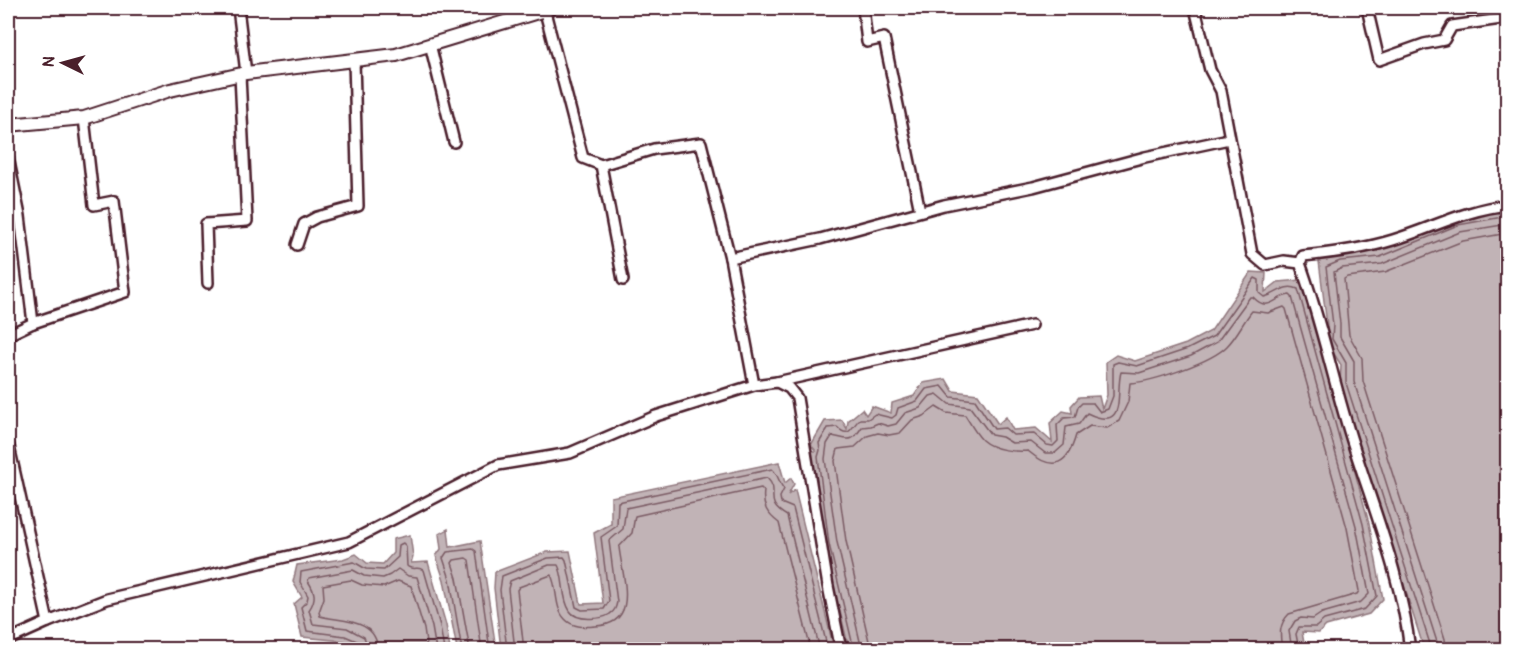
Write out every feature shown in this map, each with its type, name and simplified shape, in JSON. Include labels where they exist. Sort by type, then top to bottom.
[{"type":"street","points":[[208,283],[206,224],[247,221],[243,74],[238,8]]},
{"type":"street","points":[[8,125],[84,118],[170,90],[243,74],[396,55],[546,8],[583,158],[601,165],[654,149],[701,143],[730,258],[753,385]]},
{"type":"street","points":[[863,8],[867,42],[884,38],[920,211]]},
{"type":"street","points":[[1195,8],[1210,70],[1221,91],[1252,254],[1265,265],[1284,261],[1300,263]]},
{"type":"street","points":[[1367,8],[1378,60],[1424,44],[1444,40],[1452,26],[1508,18]]},
{"type":"street","points":[[430,44],[454,142]]},
{"type":"street","points":[[297,245],[304,224],[317,217],[358,206],[354,60]]},
{"type":"street","points":[[8,336],[33,323],[124,292],[114,201],[94,205],[84,118]]},
{"type":"street","points":[[730,258],[820,239],[920,211],[1033,187],[1145,157],[1229,139]]},
{"type":"street","points":[[8,157],[20,216],[33,323]]},
{"type":"street","points":[[601,165],[623,280]]},
{"type":"street","points":[[1410,650],[1399,590],[1340,402],[1300,263],[1303,256],[1362,248],[1395,239],[1485,207],[1508,206]]},
{"type":"street","points":[[8,640],[107,599],[349,542],[498,465],[570,453],[656,417],[753,385],[777,382],[1032,325]]},
{"type":"street","points":[[777,382],[789,388],[797,398],[828,586],[842,650]]},
{"type":"street","points":[[8,442],[48,622]]},
{"type":"water","points":[[1507,210],[1507,649],[1424,649],[1340,384],[1341,365],[1326,341],[1327,325],[1319,261],[1339,255],[1378,251],[1456,219]]},
{"type":"water","points":[[1251,272],[1266,273],[1265,292],[1278,282],[1302,280],[1369,523],[1383,599],[1369,614],[1326,626],[1319,633],[1302,632],[1305,649],[849,649],[824,545],[811,451],[816,451],[811,445],[825,421],[842,420],[847,429],[848,421],[862,409],[866,415],[872,406],[891,413],[892,403],[914,396],[923,383],[946,379],[953,391],[978,394],[998,424],[1006,417],[1013,430],[1036,428],[1052,442],[1050,423],[1063,411],[1072,413],[1071,406],[1079,397],[1099,396],[1102,409],[1107,395],[1106,362],[1116,355],[1135,361],[1186,344],[1211,331]]},
{"type":"water","points":[[779,462],[785,483],[791,478],[794,484],[788,495],[795,490],[834,649],[501,649],[494,588],[495,572],[547,552],[570,551],[581,604],[603,603],[594,533],[611,524],[611,497]]},
{"type":"water","points":[[448,529],[450,547],[480,541],[496,649],[457,649],[444,580],[436,556],[441,549],[439,534]]},
{"type":"water","points":[[410,535],[413,556],[411,563],[428,562],[446,625],[450,649],[358,649],[344,641],[302,637],[294,604],[302,597],[293,582],[297,565],[343,559],[356,554],[367,563],[383,564],[393,553],[393,539]]}]
